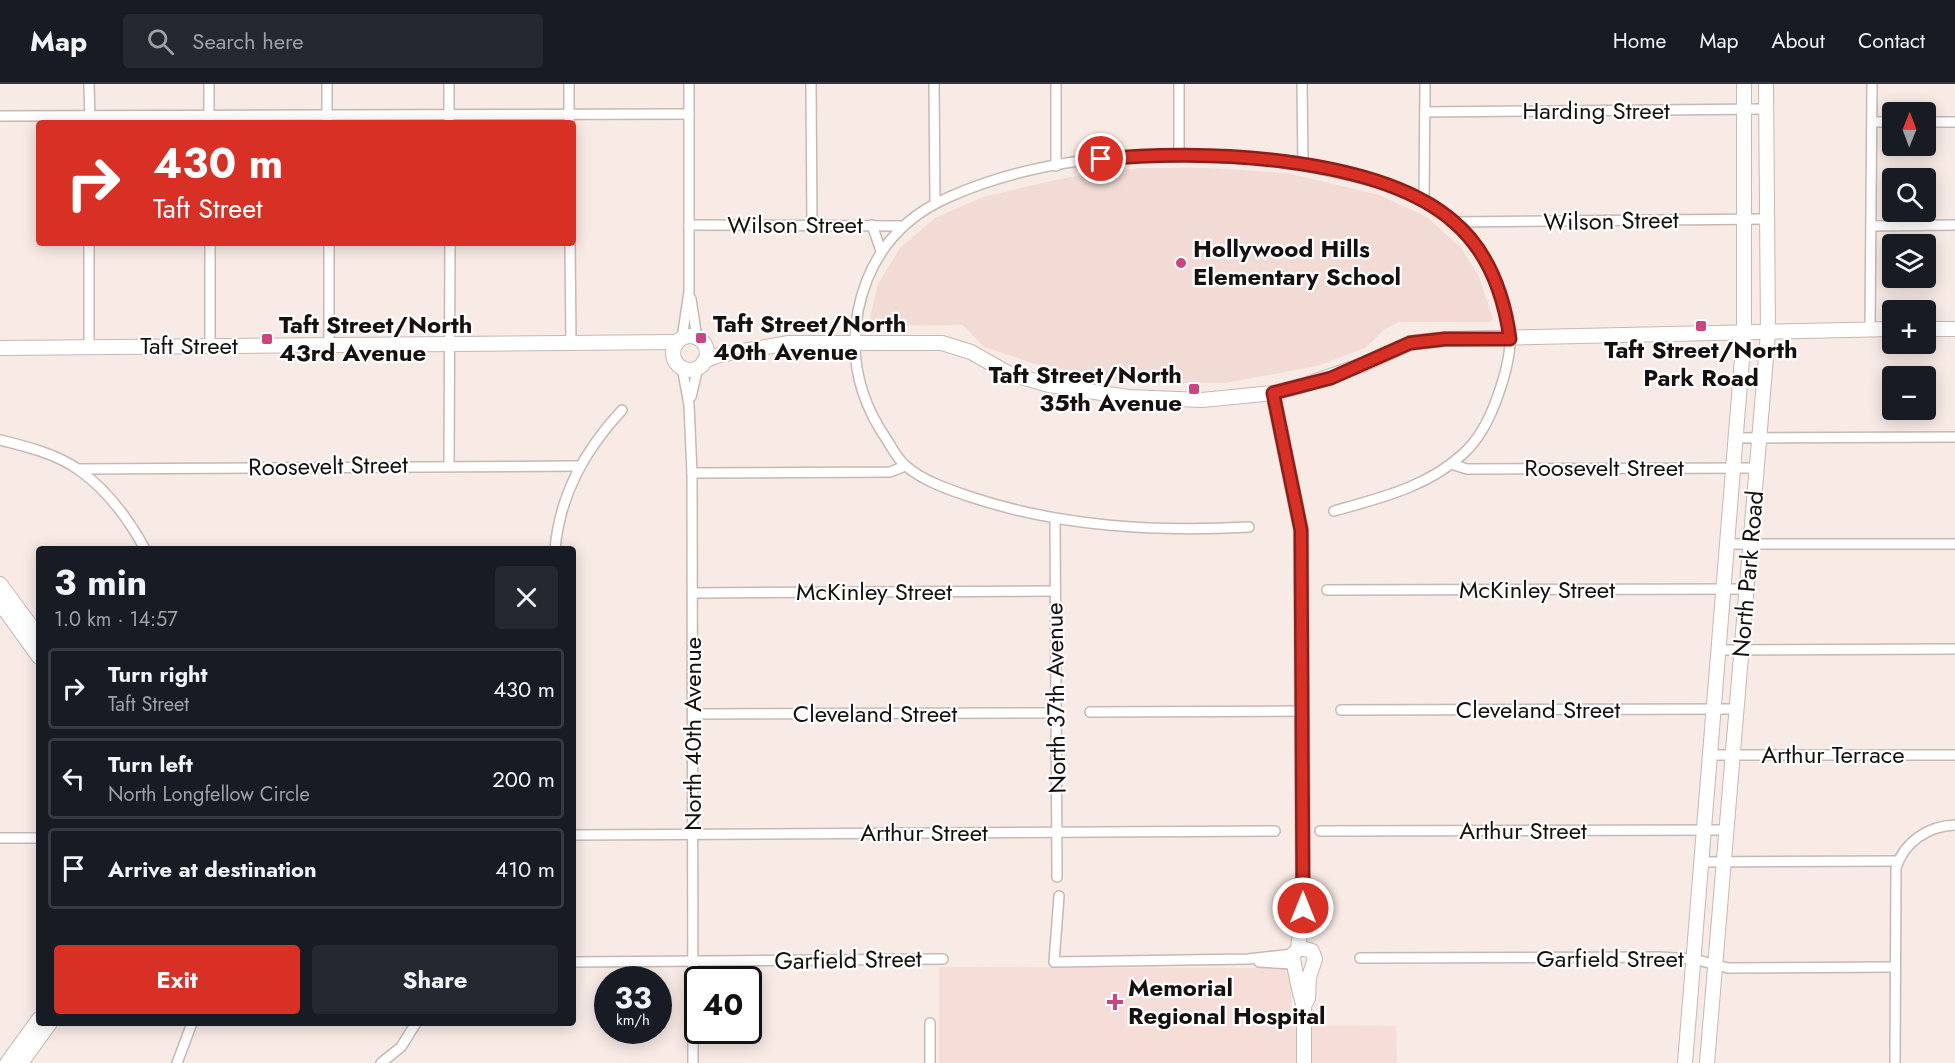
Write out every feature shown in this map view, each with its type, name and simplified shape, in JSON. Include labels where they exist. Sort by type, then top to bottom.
[{"type":"street","points":[[89,84],[90,120]]},
{"type":"street","points":[[209,84],[209,120]]},
{"type":"street","points":[[327,84],[327,120]]},
{"type":"street","points":[[449,84],[449,119]]},
{"type":"street","points":[[569,84],[569,119]]},
{"type":"street","points":[[678,362],[679,340],[689,292],[689,84]]},
{"type":"street","points":[[811,84],[812,224]]},
{"type":"street","points":[[934,84],[935,203]]},
{"type":"street","points":[[1056,84],[1056,166]]},
{"type":"street","points":[[1179,84],[1179,154]]},
{"type":"street","points":[[1302,84],[1303,165]]},
{"type":"street","points":[[1424,199],[1425,84]]},
{"type":"street","name":"North Park Road","points":[[1685,1063],[1744,334],[1746,219],[1744,84]]},
{"type":"street","name":"North Park Road","points":[[1707,1063],[1768,333],[1766,84]]},
{"type":"street","points":[[1869,329],[1872,84]]},
{"type":"street","name":"Harding Street","points":[[1425,112],[1766,109]]},
{"type":"street","points":[[0,116],[90,120],[327,120],[569,119],[689,114]]},
{"type":"street","points":[[1873,122],[1882,122]]},
{"type":"street","points":[[1936,122],[1955,122]]},
{"type":"street","points":[[1249,527],[1141,529],[1055,519],[996,505],[953,491],[905,466],[873,421],[861,392],[854,342],[860,299],[882,251],[901,225],[935,203],[993,182],[1056,166],[1101,159],[1179,154],[1242,157],[1303,165],[1356,177],[1424,199],[1455,222],[1485,258],[1496,280],[1506,310],[1510,339],[1504,378],[1482,431],[1468,450],[1451,464],[1423,482],[1396,493],[1334,511]]},
{"type":"street","name":"Wilson Street","points":[[1455,222],[1767,219]]},
{"type":"street","name":"Wilson Street","points":[[689,225],[901,225]]},
{"type":"street","points":[[872,225],[882,251]]},
{"type":"street","points":[[1871,226],[1955,225]]},
{"type":"street","points":[[89,246],[89,346]]},
{"type":"street","points":[[210,246],[210,346]]},
{"type":"street","points":[[328,246],[329,345]]},
{"type":"street","points":[[449,465],[450,246]]},
{"type":"street","points":[[570,246],[571,344]]},
{"type":"street","points":[[689,292],[701,341],[706,352],[701,364]]},
{"type":"street","points":[[701,341],[719,348],[854,342],[925,342],[956,345],[1008,373],[1049,385],[1128,397],[1202,400],[1273,393],[1331,378],[1410,343],[1445,339],[1744,334],[1882,329]]},
{"type":"street","points":[[1936,329],[1955,329]]},
{"type":"street","name":"Taft Street","points":[[0,348],[701,341]]},
{"type":"street","name":"Taft Street","points":[[629,343],[678,362],[701,364]]},
{"type":"street","points":[[701,364],[756,348]]},
{"type":"street","name":"North 40th Avenue","points":[[678,362],[689,405],[692,473],[693,1063]]},
{"type":"street","name":"North 40th Avenue","points":[[689,405],[701,364]]},
{"type":"street","points":[[1273,393],[1301,530],[1303,908],[1300,998],[1304,1006],[1304,1063]]},
{"type":"street","points":[[556,546],[565,502],[578,466],[622,410]]},
{"type":"street","points":[[1737,438],[1955,437]]},
{"type":"street","points":[[0,440],[27,446],[78,469],[132,525],[143,546]]},
{"type":"street","name":"Roosevelt Street","points":[[1451,464],[1467,469],[1757,468]]},
{"type":"street","name":"Roosevelt Street","points":[[78,469],[578,466]]},
{"type":"street","points":[[692,473],[890,472],[905,466]]},
{"type":"street","name":"North 37th Avenue","points":[[1055,519],[1056,877]]},
{"type":"street","points":[[1728,544],[1955,544]]},
{"type":"street","points":[[0,584],[36,634]]},
{"type":"street","name":"McKinley Street","points":[[1328,590],[1746,589]]},
{"type":"street","name":"McKinley Street","points":[[694,593],[1055,591]]},
{"type":"street","points":[[0,603],[36,653]]},
{"type":"street","points":[[1720,650],[1955,649]]},
{"type":"street","name":"Cleveland Street","points":[[1341,710],[1736,709]]},
{"type":"street","points":[[1090,712],[1302,711]]},
{"type":"street","name":"Cleveland Street","points":[[693,714],[1056,713]]},
{"type":"street","name":"Arthur Terrace","points":[[1711,755],[1955,755]]},
{"type":"street","points":[[1895,1063],[1894,883],[1898,861],[1922,834],[1934,828],[1955,825]]},
{"type":"street","name":"Arthur Street","points":[[1320,831],[1726,830]]},
{"type":"street","name":"Arthur Street","points":[[576,835],[1275,831]]},
{"type":"street","points":[[0,838],[36,838]]},
{"type":"street","points":[[1702,862],[1898,861]]},
{"type":"street","points":[[1059,896],[1054,962],[1300,959]]},
{"type":"street","name":"Garfield Street","points":[[1360,958],[1694,959],[1715,966],[1894,967]]},
{"type":"street","name":"Garfield Street","points":[[576,962],[943,959]]},
{"type":"street","points":[[7,1063],[36,1023]]},
{"type":"street","points":[[930,1023],[930,1063]]},
{"type":"street","points":[[21,1063],[48,1026]]},
{"type":"street","points":[[177,1063],[191,1026]]},
{"type":"street","points":[[381,1063],[401,1047],[415,1026]]},
{"type":"shaded area","name":"Hollywood Hills Elementary School","points":[[1140,168],[1208,168],[1287,173],[1379,195],[1427,217],[1461,248],[1479,277],[1493,319],[1489,322],[1399,322],[1385,329],[1365,348],[1317,366],[1225,383],[1133,383],[1047,368],[984,347],[963,325],[868,326],[878,284],[900,248],[935,218],[983,197],[1064,178]]},
{"type":"shaded area","name":"Memorial Regional Hospital","points":[[939,967],[1287,968],[1291,979],[1291,1025],[1396,1026],[1397,1063],[939,1063]]},
{"type":"place","name":"Hollywood Hills Elementary School","points":[[1181,263]]},
{"type":"place","name":"Taft Street/North Park Road","points":[[1701,326]]},
{"type":"place","name":"Taft Street/North 40th Avenue","points":[[701,338]]},
{"type":"place","name":"Taft Street/North 43rd Avenue","points":[[267,339]]},
{"type":"place","name":"Taft Street/North 35th Avenue","points":[[1194,389]]},
{"type":"place","name":"Memorial Regional Hospital","points":[[1115,1002]]},
{"type":"route","points":[[1101,159],[1179,154],[1242,157],[1303,165],[1399,189],[1424,199],[1455,222],[1473,242],[1485,258],[1496,280],[1506,310],[1510,339],[1445,339],[1410,343],[1331,378],[1273,393],[1301,530],[1303,908]]}]
